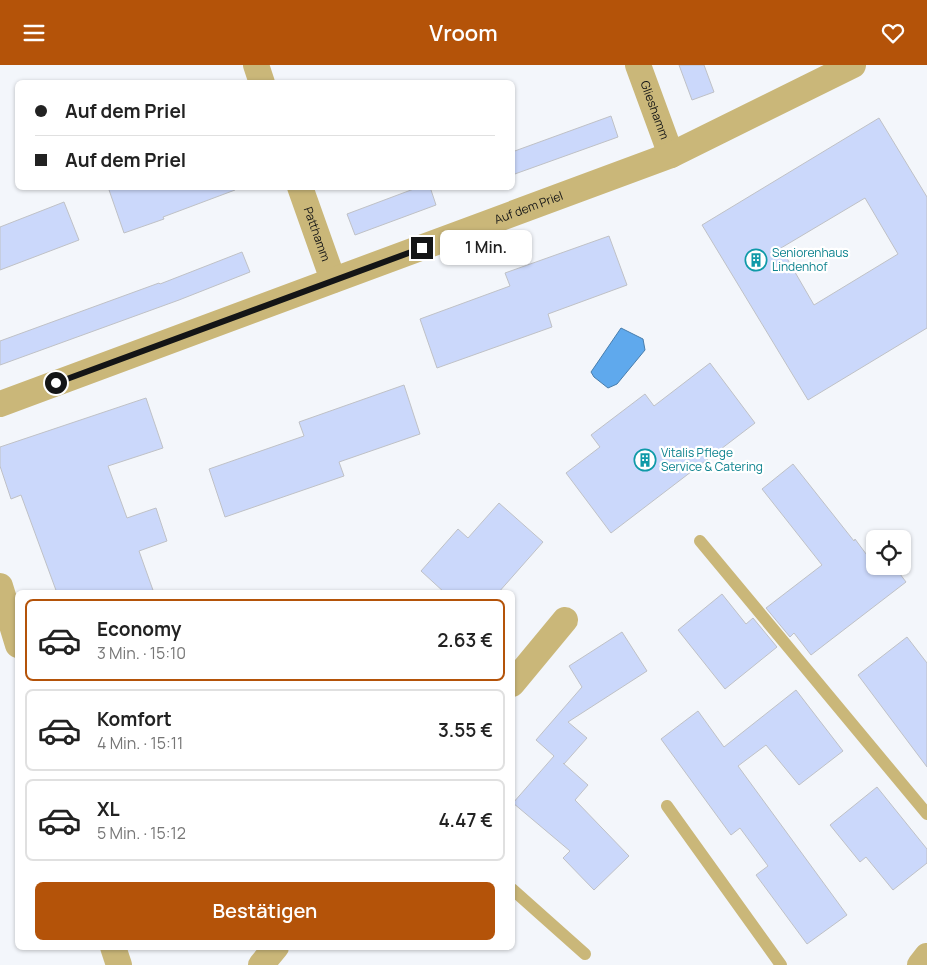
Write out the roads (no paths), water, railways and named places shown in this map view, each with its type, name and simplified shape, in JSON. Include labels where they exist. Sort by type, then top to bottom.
[{"type":"street","points":[[256,65],[261,80]]},
{"type":"street","name":"Glieshamm","points":[[638,65],[671,155]]},
{"type":"street","name":"Auf dem Priel","points":[[0,404],[671,155],[853,65]]},
{"type":"street","name":"Patthamm","points":[[301,190],[333,280]]},
{"type":"street","points":[[0,586],[15,635]]},
{"type":"street","points":[[515,680],[565,620]]},
{"type":"street","points":[[114,950],[119,965]]},
{"type":"street","points":[[261,965],[274,950]]},
{"type":"street","points":[[920,965],[927,956]]},
{"type":"lane","points":[[700,541],[927,814]]},
{"type":"lane","points":[[667,806],[781,965]]},
{"type":"lane","points":[[515,892],[584,954]]},
{"type":"water","points":[[621,328],[643,339],[645,350],[617,384],[608,388],[594,377],[591,372]]},
{"type":"place","name":"Seniorenhaus Lindenhof","points":[[756,260]]},
{"type":"place","name":"Vitalis Pflege Service & Catering","points":[[645,460]]}]
